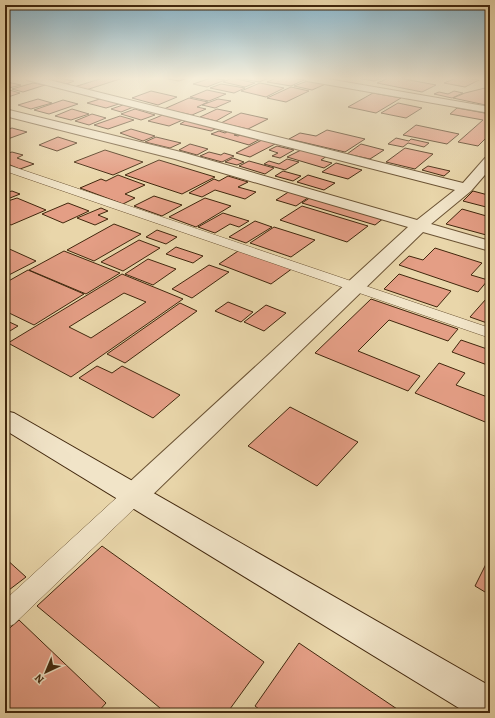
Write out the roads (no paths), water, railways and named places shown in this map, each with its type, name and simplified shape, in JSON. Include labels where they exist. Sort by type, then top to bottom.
[{"type":"street","points":[[5,112],[180,156],[490,246]]},
{"type":"street","points":[[164,112],[466,188]]},
{"type":"street","points":[[133,496],[420,225],[466,188],[490,161]]},
{"type":"street","points":[[5,419],[490,706]]},
{"type":"lane","points":[[5,167],[354,288],[490,333]]},
{"type":"lane","points":[[5,616],[133,496]]}]
